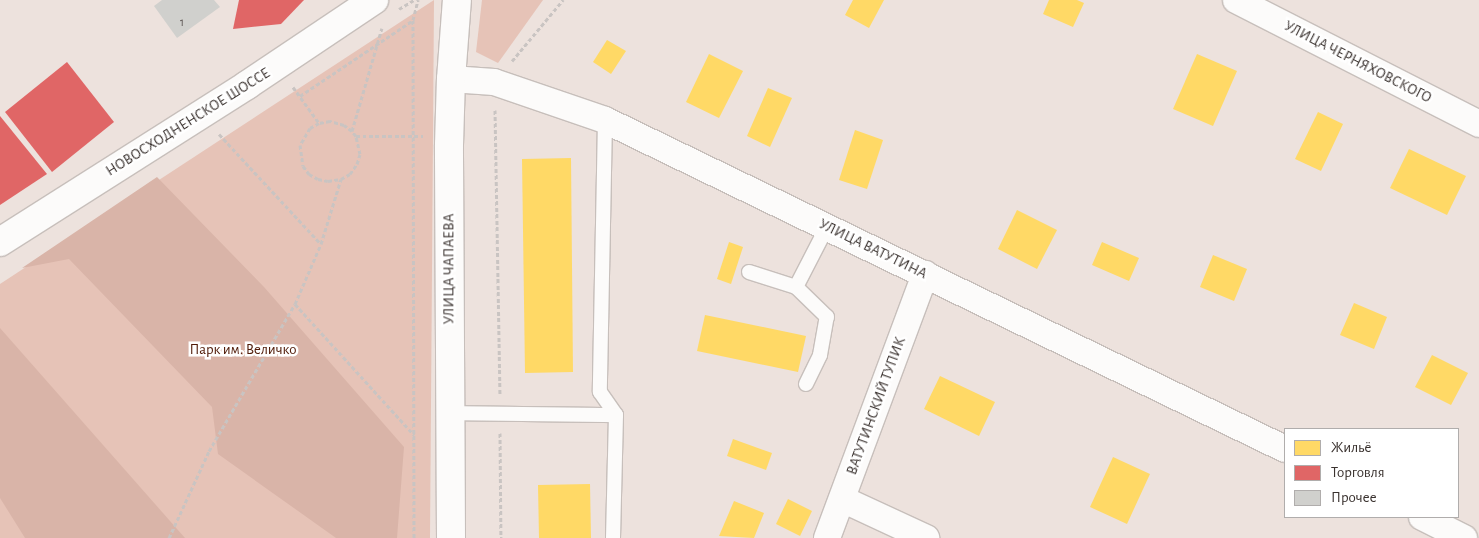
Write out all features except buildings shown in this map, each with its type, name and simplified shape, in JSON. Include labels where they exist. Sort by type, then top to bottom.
[{"type":"street","name":"УЛИЦА ЧАПАЕВА","points":[[451,538],[449,413],[450,79],[457,0]]},
{"type":"street","name":"УЛИЦА ЧЕРНЯХОВСКОГО","points":[[1236,0],[1479,124]]},
{"type":"street","name":"НОВОСХОДНЕНСКОЕ ШОССЕ","points":[[0,242],[247,85],[379,9]]},
{"type":"street","name":"УЛИЦА ВАТУТИНА","points":[[450,79],[494,82],[605,120],[1284,449]]},
{"type":"street","name":"ВАТУТИНСКИЙ ТУПИК","points":[[827,538],[925,274]]},
{"type":"street","points":[[842,499],[926,538]]},
{"type":"street","points":[[1424,518],[1464,538]]},
{"type":"lane","points":[[605,120],[600,392],[616,415],[613,538]]},
{"type":"lane","points":[[796,287],[827,226]]},
{"type":"lane","points":[[749,272],[796,287],[826,317],[820,355],[806,384]]},
{"type":"lane","points":[[449,413],[500,412],[616,415]]},
{"type":"path","points":[[414,538],[413,20],[418,0]]},
{"type":"path","points":[[501,538],[494,82],[563,0]]},
{"type":"path","points":[[352,131],[377,45],[379,9]]},
{"type":"path","points":[[300,96],[413,20]]},
{"type":"path","points":[[292,85],[319,123]]},
{"type":"path","points":[[330,121],[344,125],[352,131],[356,136],[360,154],[357,164],[350,174],[341,179],[328,181],[318,179],[309,174],[303,166],[300,145],[310,128],[319,123],[330,121]]},
{"type":"path","points":[[213,128],[321,244]]},
{"type":"path","points":[[356,136],[450,136]]},
{"type":"path","points":[[169,538],[209,451],[295,304],[321,244],[341,179]]},
{"type":"path","points":[[295,304],[414,434]]},
{"type":"green space","name":"Парк им. Величко","points":[[434,0],[430,538],[0,538],[0,284]]},
{"type":"green space","points":[[482,0],[543,0],[498,63],[476,52]]},
{"type":"green space","points":[[157,177],[264,287],[404,447],[397,538],[336,538],[218,454],[212,407],[69,259],[22,268]]},
{"type":"green space","points":[[0,328],[185,538],[25,538],[0,498]]}]
